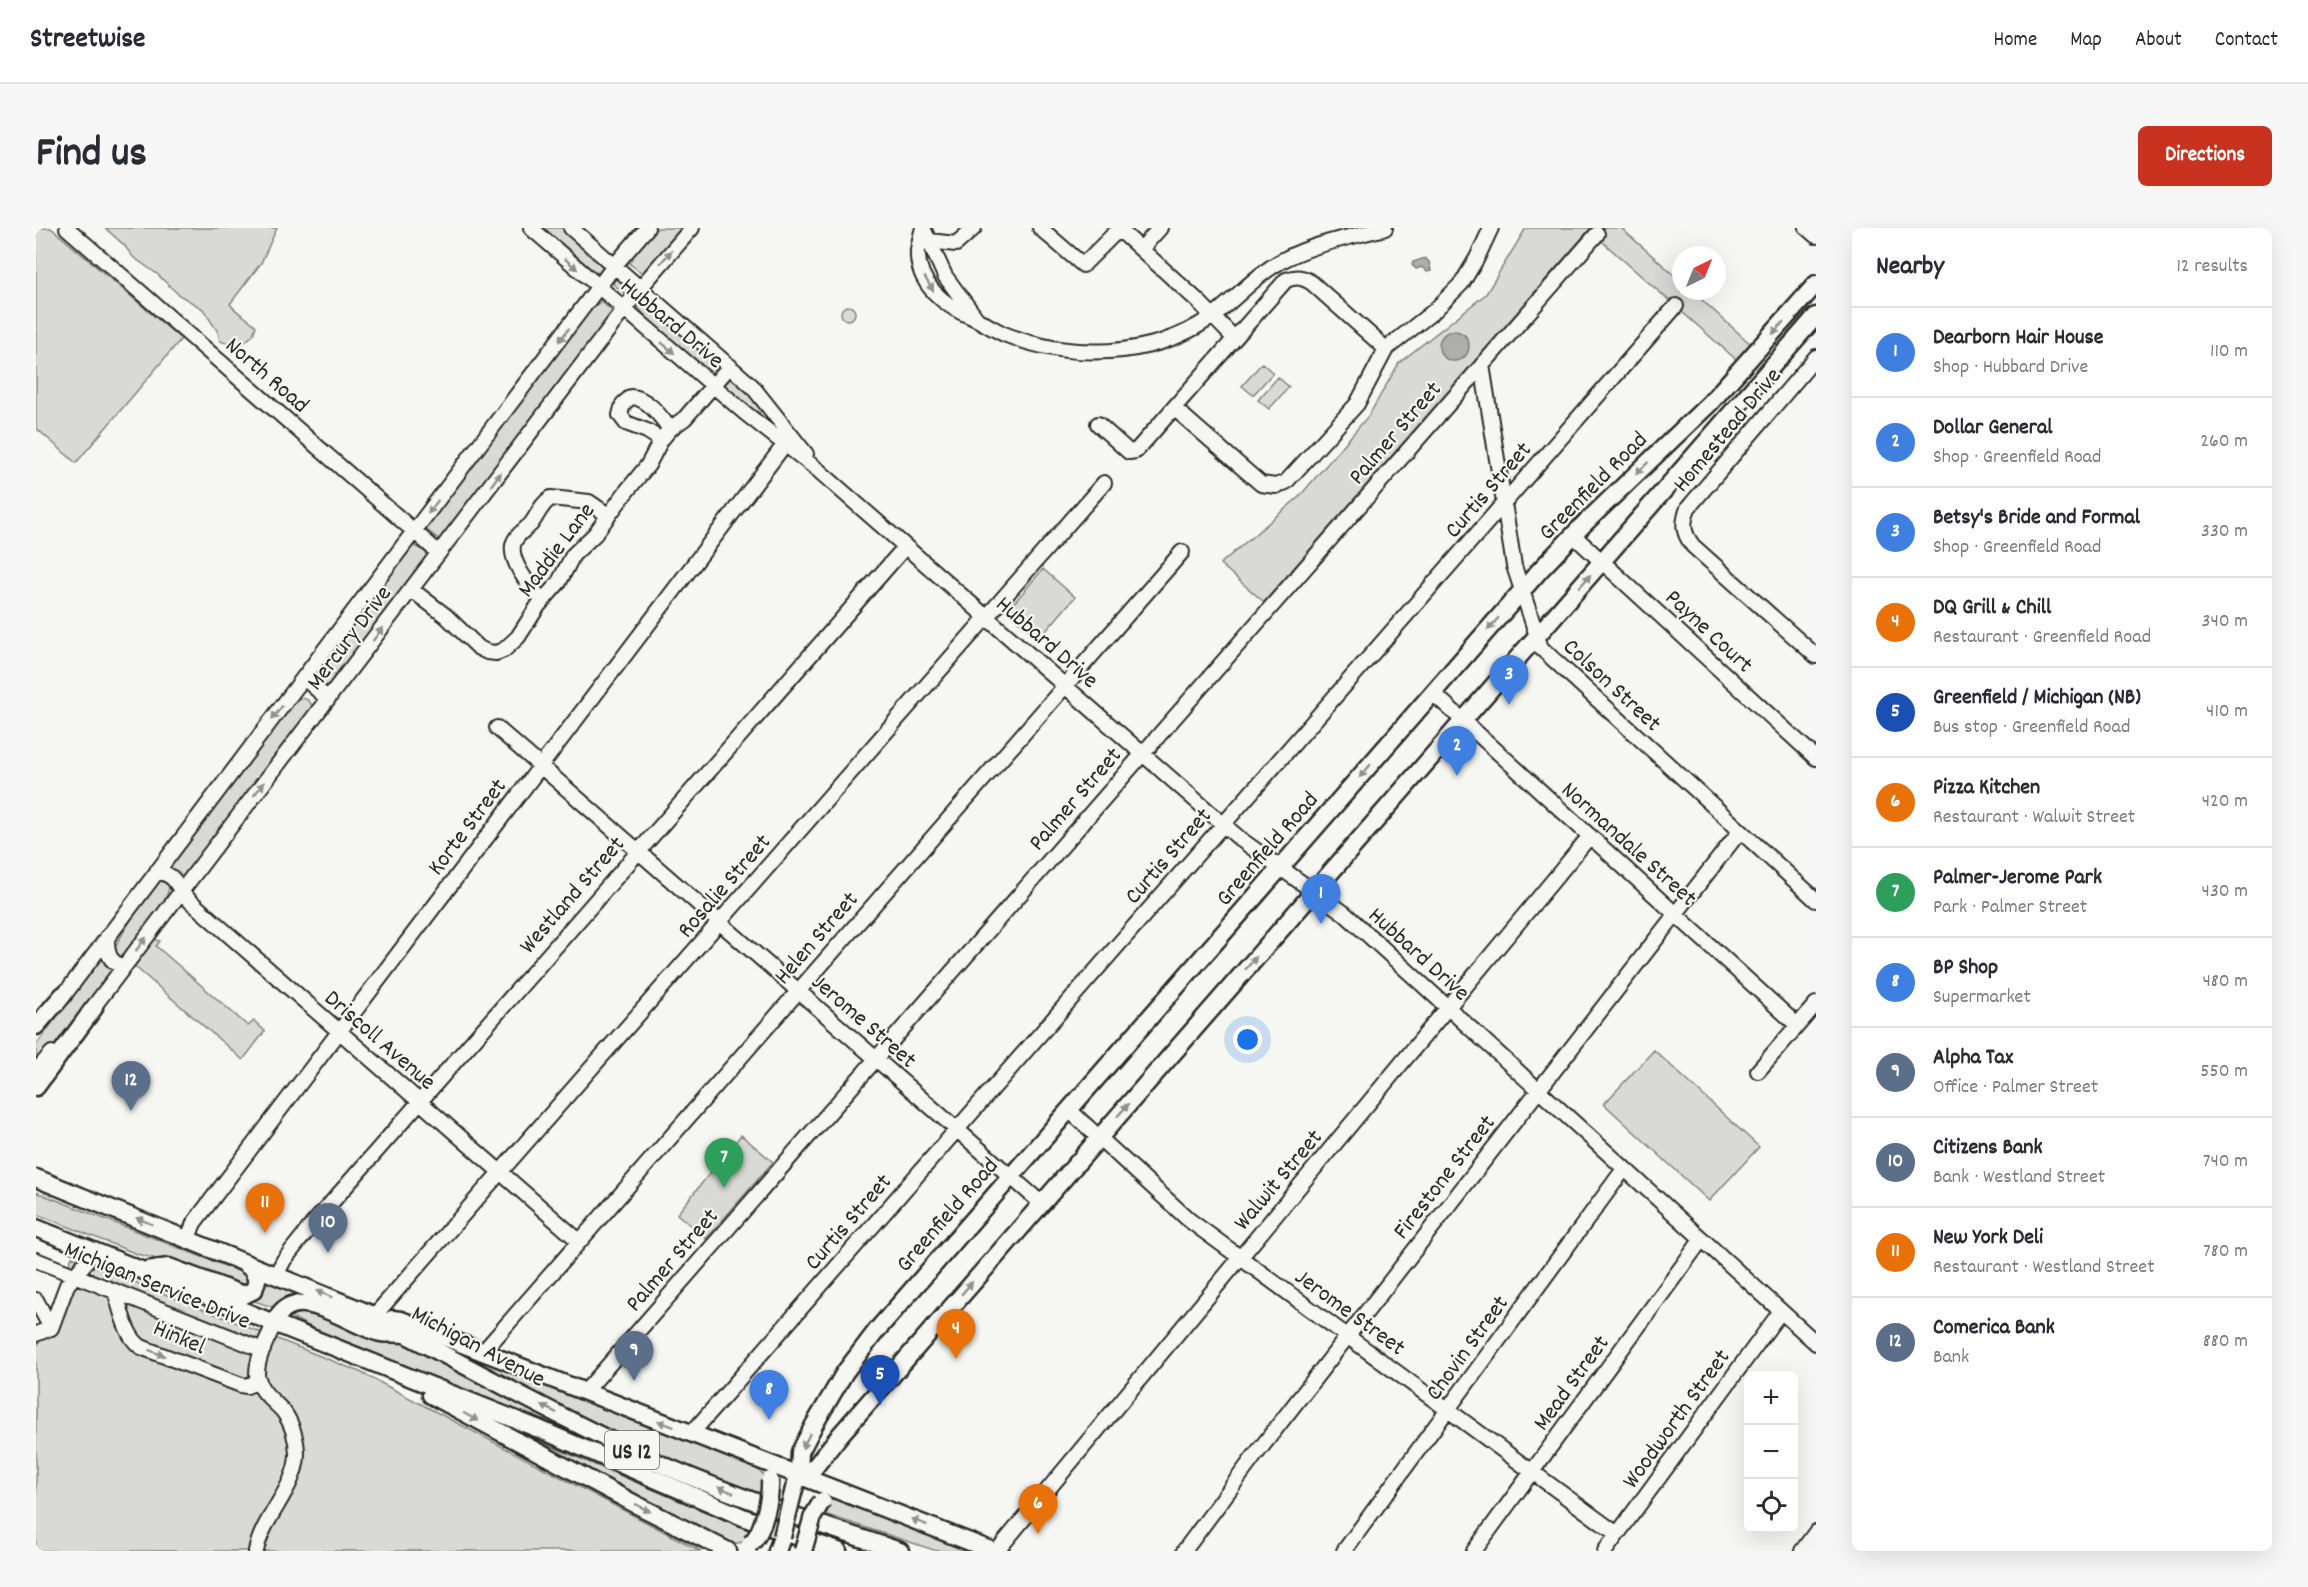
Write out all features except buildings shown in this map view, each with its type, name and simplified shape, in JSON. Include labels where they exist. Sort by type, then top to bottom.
[{"type":"main road","name":"Greenfield Road","points":[[777,1551],[796,1482],[800,1452],[845,1372],[877,1330],[1522,591],[1573,535],[1710,403],[1816,284]]},
{"type":"main road","points":[[796,1482],[814,1468],[840,1434],[1816,316]]},
{"type":"main road","points":[[36,1026],[63,995]]},
{"type":"main road","points":[[36,1087],[94,1008]]},
{"type":"main road","name":"Michigan Avenue","points":[[36,1178],[376,1316],[405,1334],[579,1425],[666,1466],[780,1512],[900,1551]]},
{"type":"main road","name":"Michigan Avenue","points":[[39,1228],[539,1429],[746,1518],[838,1551]]},
{"type":"main road","points":[[143,1270],[169,1267],[244,1295],[254,1290],[257,1280],[252,1269],[241,1260]]},
{"type":"main road","points":[[274,1322],[278,1313],[284,1308],[305,1302],[381,1333],[405,1334]]},
{"type":"main road","points":[[376,1316],[401,1320],[764,1462],[796,1482],[839,1491],[995,1551]]},
{"type":"main road","points":[[357,1355],[637,1505],[727,1550],[750,1544],[760,1531],[770,1494],[770,1480],[764,1462]]},
{"type":"main road","points":[[823,1410],[823,1421],[827,1429],[840,1434]]},
{"type":"main road","points":[[803,1551],[813,1516],[822,1501],[839,1491]]},
{"type":"street","name":"North Road","points":[[67,228],[439,553]]},
{"type":"street","name":"Hubbard Drive","points":[[531,228],[753,420],[818,470],[1223,825],[1344,913],[1816,1343]]},
{"type":"street","name":"Hubbard Drive","points":[[572,228],[752,386],[818,470]]},
{"type":"street","name":"Mercury Drive","points":[[36,1037],[63,995],[615,265],[647,228]]},
{"type":"street","name":"Mercury Drive","points":[[36,1071],[94,1008],[641,287],[692,228]]},
{"type":"street","points":[[974,228],[956,244],[929,241],[945,276],[978,319],[1003,334],[1028,341],[1099,352],[1139,348],[1188,331],[1211,317],[1266,270],[1285,259],[1325,243],[1385,228]]},
{"type":"street","points":[[1040,228],[1083,265],[1114,234],[1119,232],[1199,302],[1211,317],[1234,338]]},
{"type":"street","points":[[1141,249],[1160,228]]},
{"type":"street","points":[[1322,228],[1325,243]]},
{"type":"street","points":[[1174,408],[1261,484],[1276,486],[1286,482],[1295,475],[1357,404],[1386,349],[1449,297],[1477,258],[1491,228]]},
{"type":"street","points":[[1808,228],[1816,236]]},
{"type":"street","name":"Palmer Street","points":[[585,1392],[1597,234]]},
{"type":"street","points":[[1098,424],[1129,452],[1140,448],[1286,280],[1300,277],[1312,283],[1386,349]]},
{"type":"street","name":"Curtis Street","points":[[691,1434],[1676,306]]},
{"type":"street","name":"Homestead Drive","points":[[1816,357],[1688,508],[1683,521],[1684,536],[1693,546],[1816,656]]},
{"type":"street","name":"Colson Street","points":[[1482,365],[1514,566],[1541,648],[1816,900]]},
{"type":"street","name":"Maddie Lane","points":[[412,590],[440,611],[472,642],[487,652],[496,653],[512,644],[543,600],[559,582],[573,555],[595,534],[648,465],[665,435],[685,418],[730,366]]},
{"type":"street","points":[[753,420],[764,415],[768,406]]},
{"type":"street","name":"Korte Street","points":[[188,1238],[194,1222],[785,444]]},
{"type":"street","name":"Rosalie Street","points":[[376,1316],[1104,483]]},
{"type":"street","points":[[543,600],[524,579],[512,548],[514,541],[534,520],[545,501],[551,498],[589,502],[608,515]]},
{"type":"street","name":"Payne Court","points":[[1573,535],[1816,758]]},
{"type":"street","name":"Westland Street","points":[[276,1275],[284,1260],[311,1226],[906,547]]},
{"type":"street","name":"Helen Street","points":[[483,1352],[1182,552]]},
{"type":"street","points":[[304,678],[328,699]]},
{"type":"street","name":"Normandale Street","points":[[1433,693],[1797,1025]]},
{"type":"street","name":"Jerome Street","points":[[497,728],[1041,1203]]},
{"type":"street","name":"Firestone Street","points":[[1184,1551],[1347,1336],[1740,831]]},
{"type":"street","name":"Walwit Street","points":[[995,1551],[1590,836]]},
{"type":"street","name":"Driscoll Avenue","points":[[157,871],[172,876],[180,892],[579,1241]]},
{"type":"street","points":[[107,937],[107,951],[110,959],[124,967]]},
{"type":"street","points":[[1758,1071],[1816,1004]]},
{"type":"street","name":"Jerome Street","points":[[1069,1110],[1189,1220],[1617,1534]]},
{"type":"street","name":"Chovin Street","points":[[1344,1551],[1624,1169]]},
{"type":"street","name":"Mead Street","points":[[1474,1551],[1702,1239]]},
{"type":"street","points":[[36,1334],[51,1328],[67,1285],[95,1251]]},
{"type":"street","name":"Michigan Service Drive","points":[[36,1260],[263,1350]]},
{"type":"street","name":"Hinkel","points":[[115,1291],[130,1333],[136,1343],[241,1385],[247,1386],[258,1380]]},
{"type":"street","points":[[36,1300],[51,1328]]},
{"type":"street","name":"Woodworth Street","points":[[1605,1551],[1781,1311]]},
{"type":"street","points":[[256,1551],[265,1525],[294,1470],[297,1456],[295,1436],[289,1420],[262,1390],[258,1380],[259,1361],[274,1322]]},
{"type":"street","points":[[1802,1551],[1816,1532]]},
{"type":"shaded area","points":[[36,228],[51,228],[181,339],[76,463],[36,428]]},
{"type":"shaded area","points":[[105,228],[277,228],[261,263],[230,304],[256,326],[253,335],[239,347],[220,341],[218,332],[203,309],[179,295],[157,274],[133,257],[124,245]]},
{"type":"shaded area","points":[[544,228],[564,228],[598,257],[607,268],[601,275]]},
{"type":"shaded area","points":[[657,228],[686,228],[645,275],[630,264],[629,260]]},
{"type":"shaded area","points":[[1526,228],[1621,228],[1672,273],[1672,300],[1702,300],[1754,347],[1740,363],[1589,230],[1264,602],[1220,564],[1299,497],[1369,415],[1399,363],[1486,294]]},
{"type":"shaded area","points":[[1425,258],[1429,262],[1431,271],[1427,272],[1422,267],[1416,269],[1412,265],[1413,262]]},
{"type":"shaded area","points":[[619,279],[630,291],[627,295],[613,284]]},
{"type":"shaded area","points":[[643,299],[719,365],[712,373],[707,372],[647,318],[637,306]]},
{"type":"shaded area","points":[[601,301],[614,313],[441,541],[427,530],[427,525],[587,313]]},
{"type":"shaded area","points":[[845,306],[851,306],[855,313],[851,320],[845,320],[841,316],[841,310]]},
{"type":"shaded area","points":[[1454,331],[1465,335],[1469,346],[1465,357],[1454,361],[1443,357],[1439,346],[1443,335]]},
{"type":"shaded area","points":[[1262,363],[1273,373],[1253,395],[1242,386]]},
{"type":"shaded area","points":[[729,376],[735,376],[763,408],[760,412],[754,413],[725,387],[725,381]]},
{"type":"shaded area","points":[[1278,377],[1289,387],[1269,409],[1258,400]]},
{"type":"shaded area","points":[[414,545],[430,558],[330,687],[321,686],[317,679],[317,670]]},
{"type":"shaded area","points":[[1043,569],[1075,597],[1039,639],[1007,611]]},
{"type":"shaded area","points":[[299,698],[309,701],[313,711],[184,882],[168,867]]},
{"type":"shaded area","points":[[160,880],[169,886],[164,902],[125,959],[119,960],[113,951],[115,946],[138,908]]},
{"type":"shaded area","points":[[154,939],[160,941],[156,946],[248,1026],[254,1021],[265,1031],[243,1060],[133,965]]},
{"type":"shaded area","points":[[100,958],[114,970],[103,988],[36,1067],[36,1045]]},
{"type":"shaded area","points":[[1654,1050],[1759,1147],[1709,1201],[1604,1104]]},
{"type":"shaded area","points":[[741,1135],[773,1162],[706,1239],[677,1214]]},
{"type":"shaded area","points":[[36,1192],[248,1275],[248,1289],[137,1254],[36,1214]]},
{"type":"shaded area","points":[[72,1257],[360,1372],[701,1551],[36,1551],[36,1349]]},
{"type":"shaded area","points":[[266,1282],[301,1296],[275,1308],[254,1301],[253,1299],[263,1290]]},
{"type":"shaded area","points":[[299,1308],[408,1344],[558,1425],[556,1429],[490,1399],[314,1329],[286,1314]]},
{"type":"shaded area","points":[[441,1344],[753,1466],[765,1476],[765,1497],[613,1433]]},
{"type":"shaded area","points":[[510,1429],[751,1531],[743,1542],[732,1544]]},
{"type":"shaded area","points":[[841,1498],[977,1551],[937,1551],[818,1512],[830,1500]]},
{"type":"place","name":"Betsy's Bride and Formal","points":[[1509,705]]},
{"type":"place","name":"Dollar General","points":[[1457,776]]},
{"type":"place","name":"Dearborn Hair House","points":[[1321,924]]},
{"type":"place","name":"Comerica Bank","points":[[131,1111]]},
{"type":"place","name":"Palmer-Jerome Park","points":[[724,1188]]},
{"type":"place","name":"New York Deli","points":[[265,1233]]},
{"type":"place","name":"Citizens Bank","points":[[328,1253]]},
{"type":"place","name":"DQ Grill & Chill","points":[[956,1359]]},
{"type":"place","name":"Alpha Tax","points":[[634,1381]]},
{"type":"place","name":"Greenfield / Michigan (NB)","points":[[880,1405]]},
{"type":"place","name":"BP Shop","points":[[769,1420]]},
{"type":"place","name":"Pizza Kitchen","points":[[1038,1534]]}]
